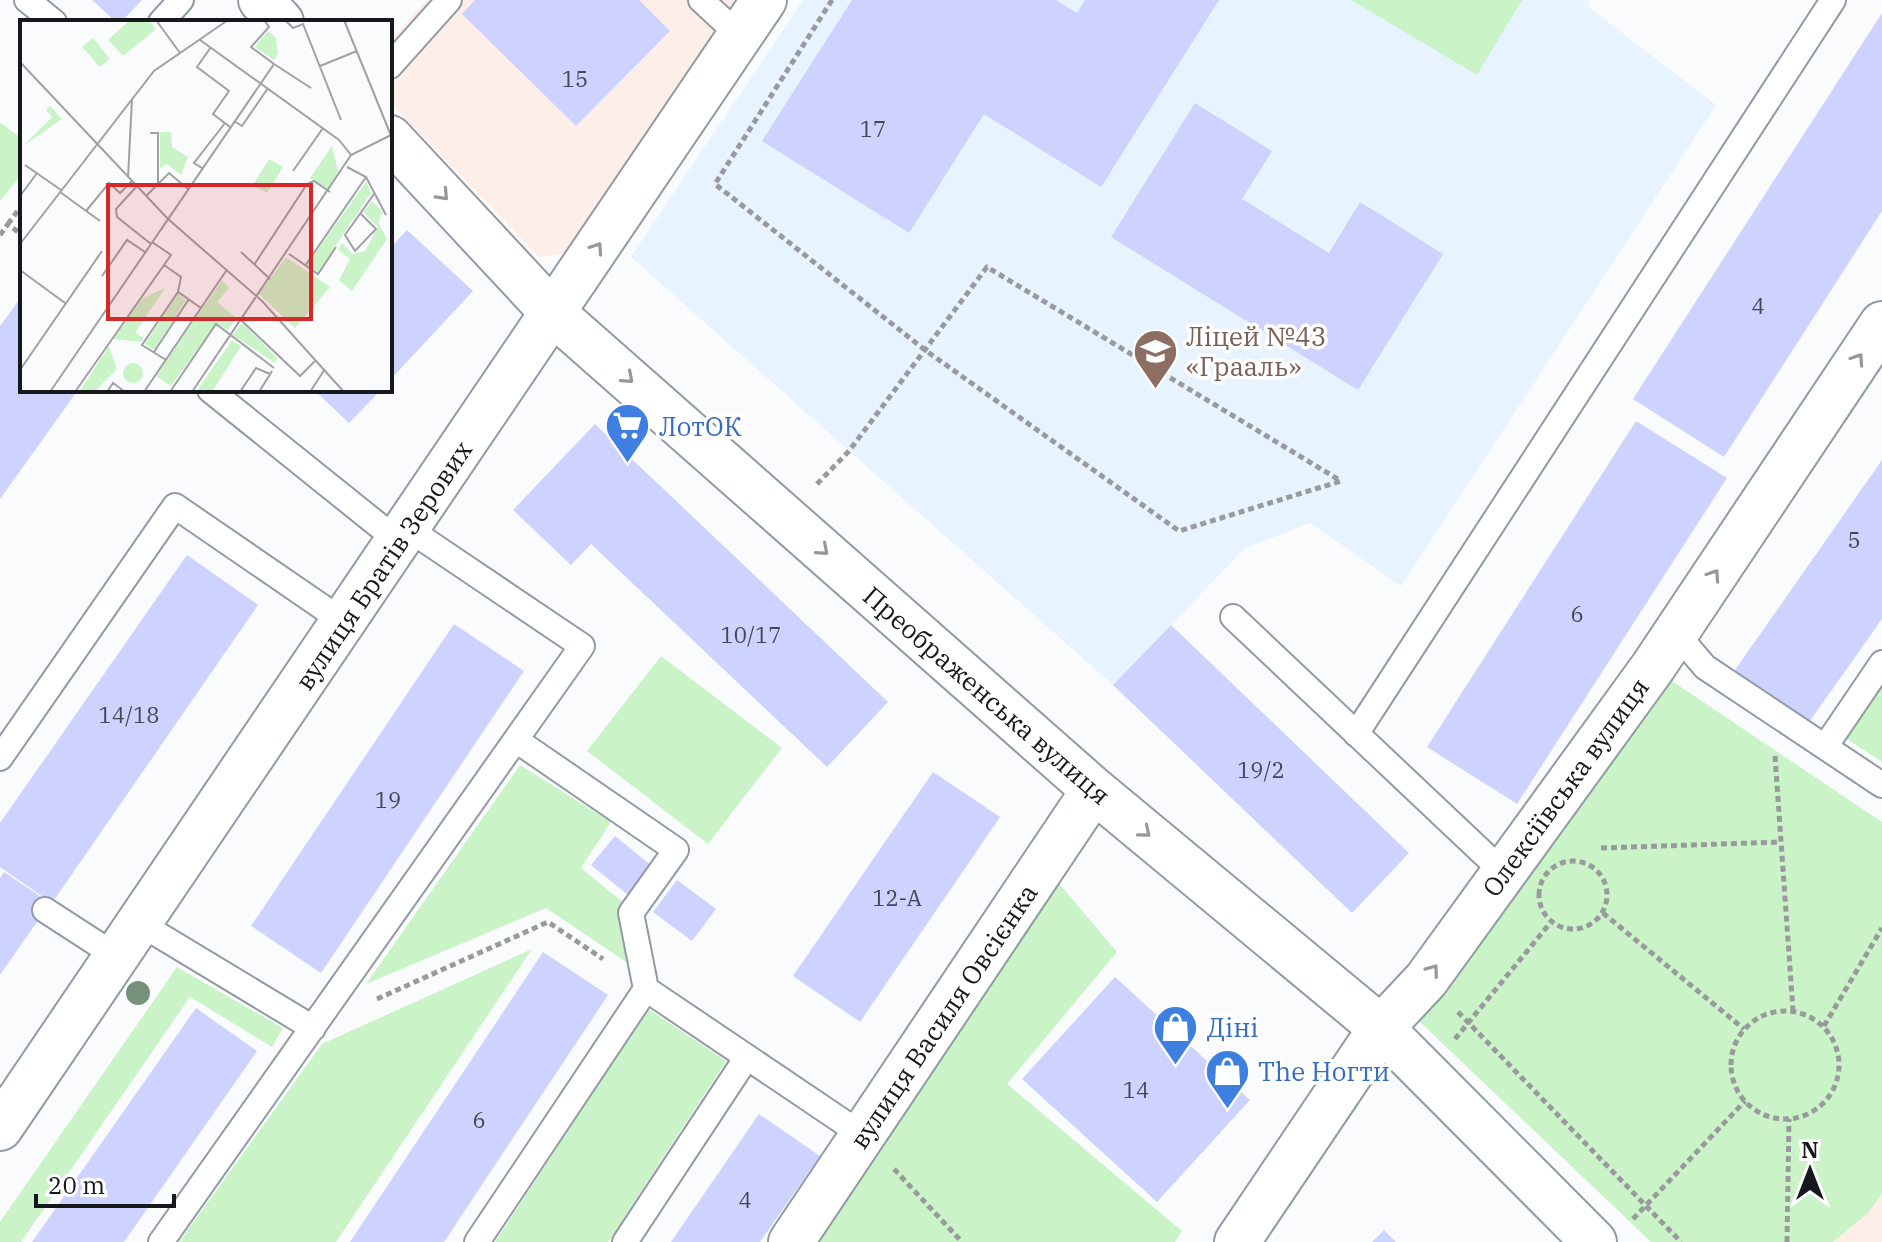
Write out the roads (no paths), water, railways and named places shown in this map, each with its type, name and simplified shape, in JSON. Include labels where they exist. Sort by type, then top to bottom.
[{"type":"street","name":"вулиця Братів Зерових","points":[[0,1128],[764,0]]},
{"type":"street","name":"Преображенська вулиця","points":[[392,140],[553,313],[1094,790],[1381,1028],[1594,1242]]},
{"type":"street","name":"Олексіївська вулиця","points":[[1237,1242],[1381,1028],[1426,980],[1676,633],[1882,324]]},
{"type":"street","name":"вулиця Василя Овсієнка","points":[[791,1242],[1094,790]]},
{"type":"lane","points":[[27,0],[52,20]]},
{"type":"lane","points":[[163,20],[181,0]]},
{"type":"lane","points":[[392,64],[449,0]]},
{"type":"lane","points":[[701,0],[740,36]]},
{"type":"lane","points":[[1356,734],[1833,0]]},
{"type":"lane","points":[[161,1242],[582,646],[403,535],[213,392]]},
{"type":"lane","points":[[0,758],[175,506],[344,622]]},
{"type":"lane","points":[[1233,617],[1503,872]]},
{"type":"lane","points":[[1676,633],[1705,667],[1882,785]]},
{"type":"lane","points":[[1825,747],[1882,663]]},
{"type":"lane","points":[[516,740],[676,850],[631,913],[646,989],[864,1136]]},
{"type":"lane","points":[[45,910],[128,940],[313,1028]]},
{"type":"lane","points":[[477,1242],[646,989]]},
{"type":"lane","points":[[625,1242],[747,1057]]},
{"type":"place","name":"Ліцей №43 «Грааль»","points":[[1155,390]]},
{"type":"place","name":"ЛотОК","points":[[628,465]]},
{"type":"place","name":"Діні","points":[[1176,1066]]},
{"type":"place","name":"The Ногти","points":[[1227,1110]]}]
